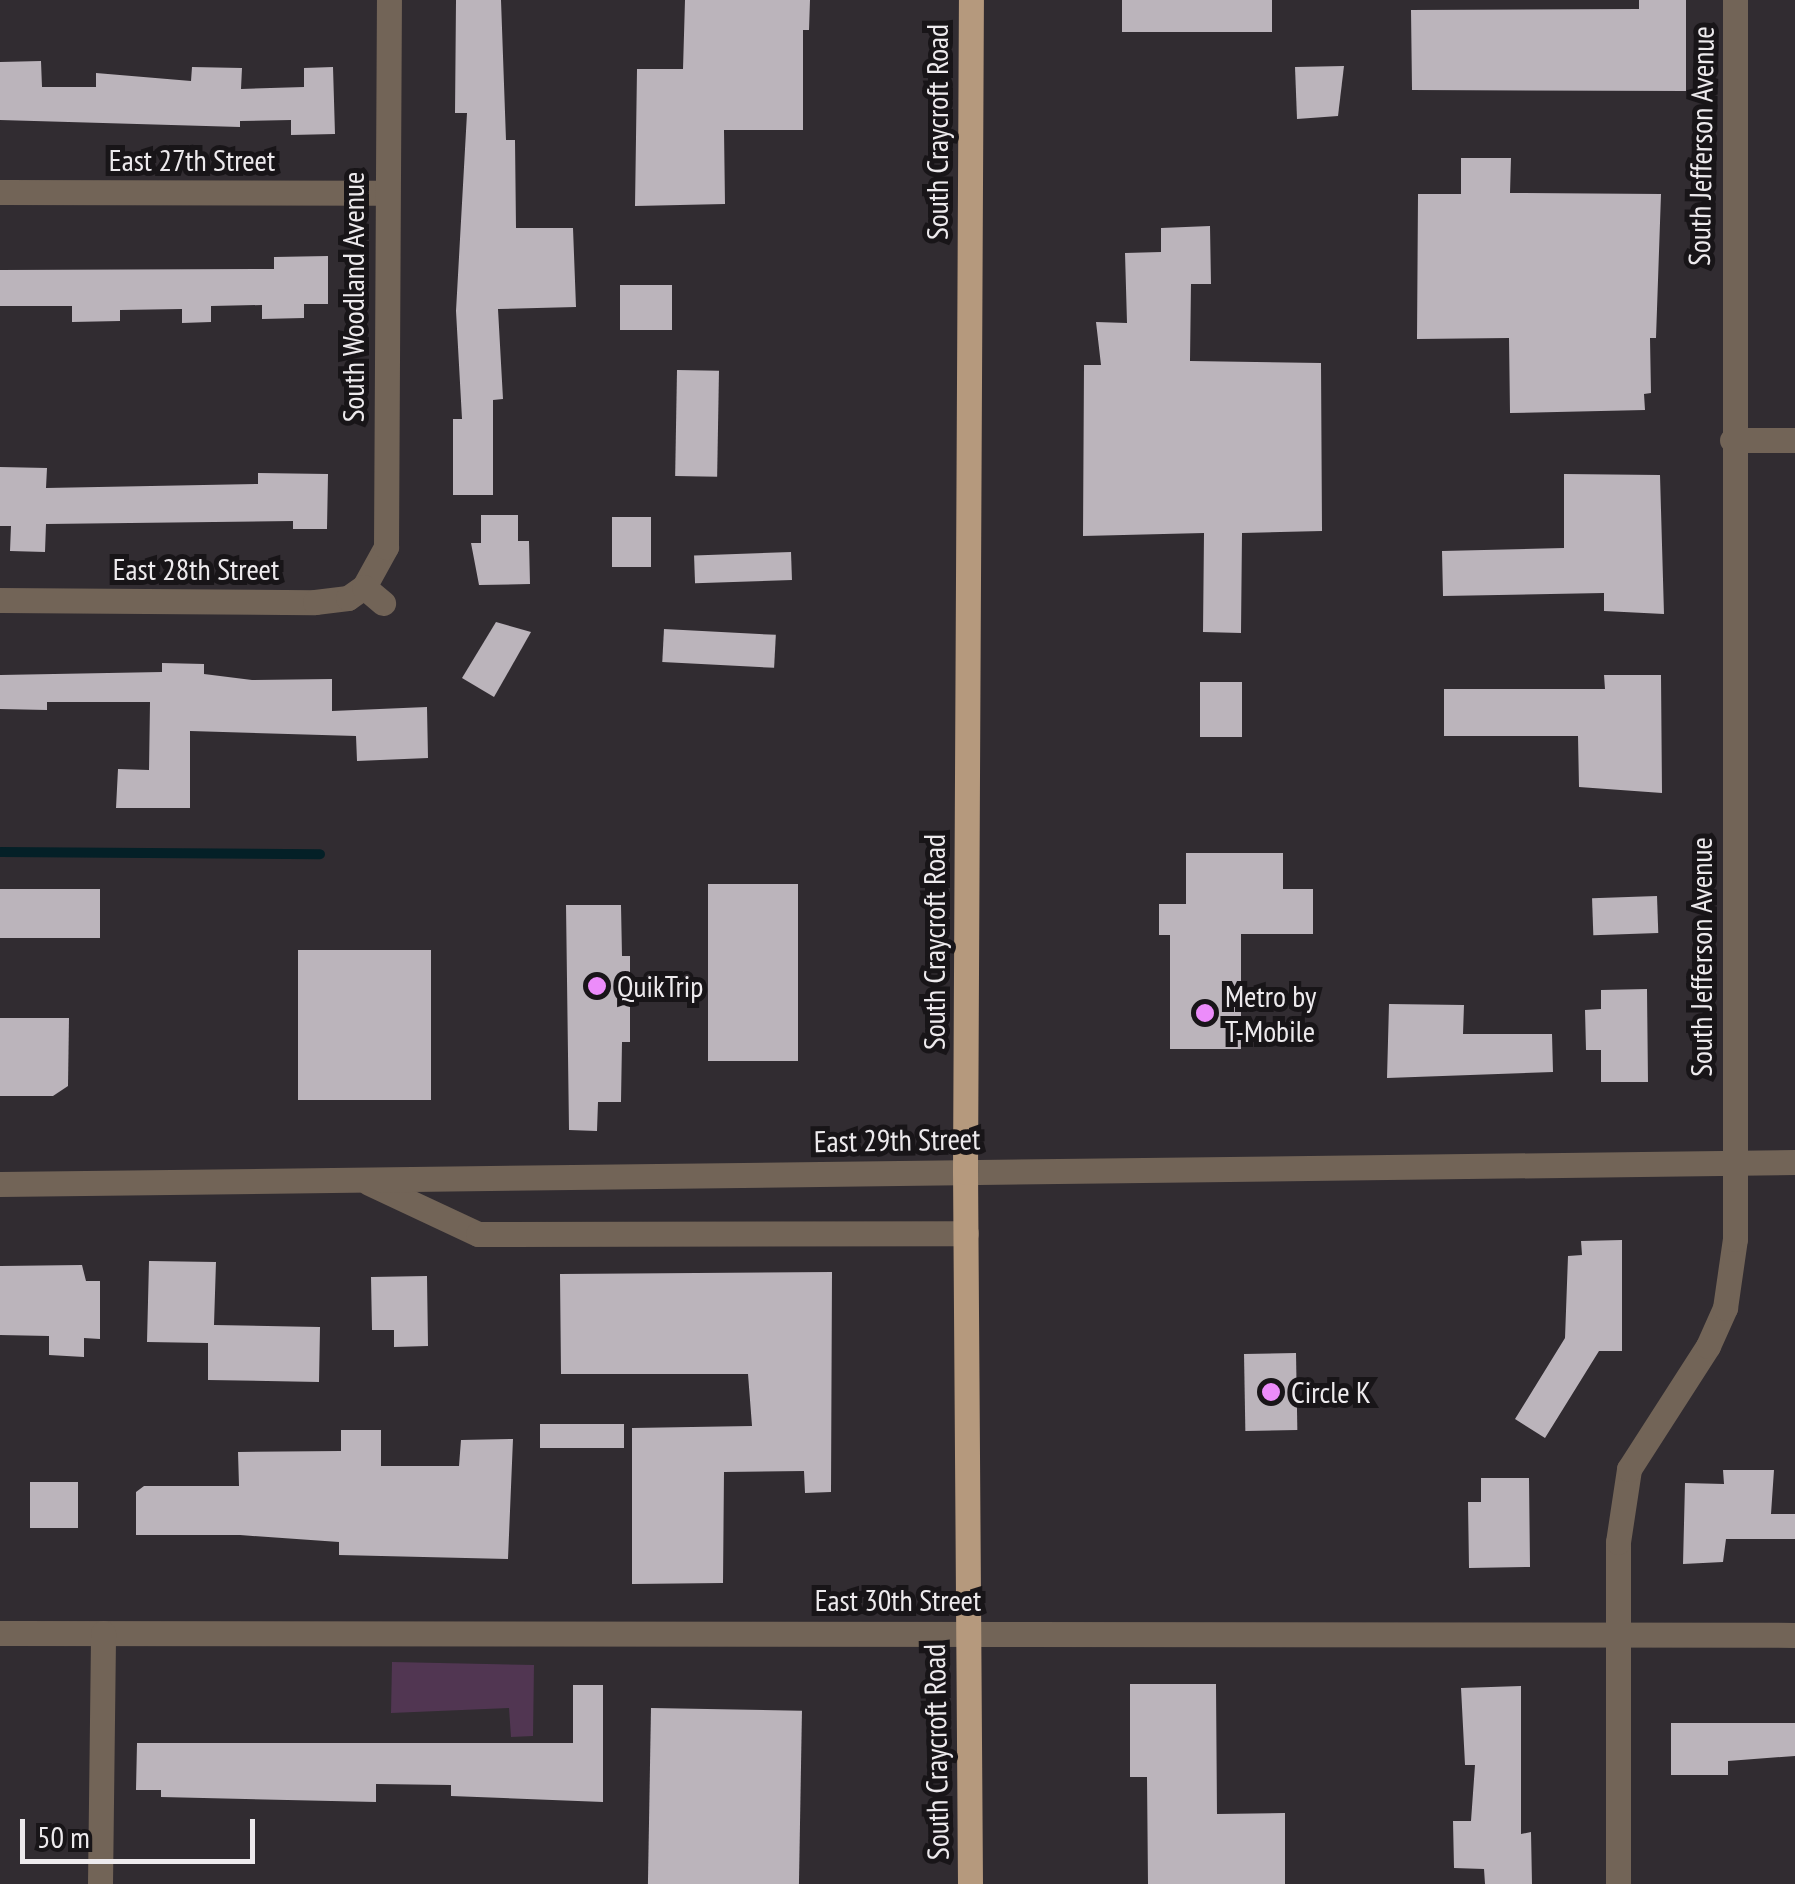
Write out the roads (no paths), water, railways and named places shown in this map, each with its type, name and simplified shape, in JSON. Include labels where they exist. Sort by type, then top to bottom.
[{"type":"main road","name":"South Craycroft Road","points":[[970,0],[965,1172],[970,1884]]},
{"type":"street","name":"South Woodland Avenue","points":[[374,595],[386,548],[384,193],[390,0]]},
{"type":"street","name":"South Jefferson Avenue","points":[[1618,1884],[1618,1542],[1629,1469],[1708,1346],[1725,1308],[1735,1240],[1735,0]]},
{"type":"street","name":"East 27th Street","points":[[0,192],[384,193]]},
{"type":"street","points":[[1732,440],[1795,440]]},
{"type":"street","name":"East 28th Street","points":[[0,600],[315,602],[374,595]]},
{"type":"street","name":"East 29th Street","points":[[0,1184],[1795,1162]]},
{"type":"street","points":[[364,1181],[478,1234],[966,1233]]},
{"type":"street","name":"East 30th Street","points":[[0,1632],[1619,1638],[1795,1635]]},
{"type":"street","points":[[100,1884],[103,1633]]},
{"type":"waterway","points":[[0,852],[320,854]]},
{"type":"place","name":"QuikTrip","points":[[597,986]]},
{"type":"place","name":"Metro by T-Mobile","points":[[1205,1013]]},
{"type":"place","name":"Circle K","points":[[1271,1392]]}]
